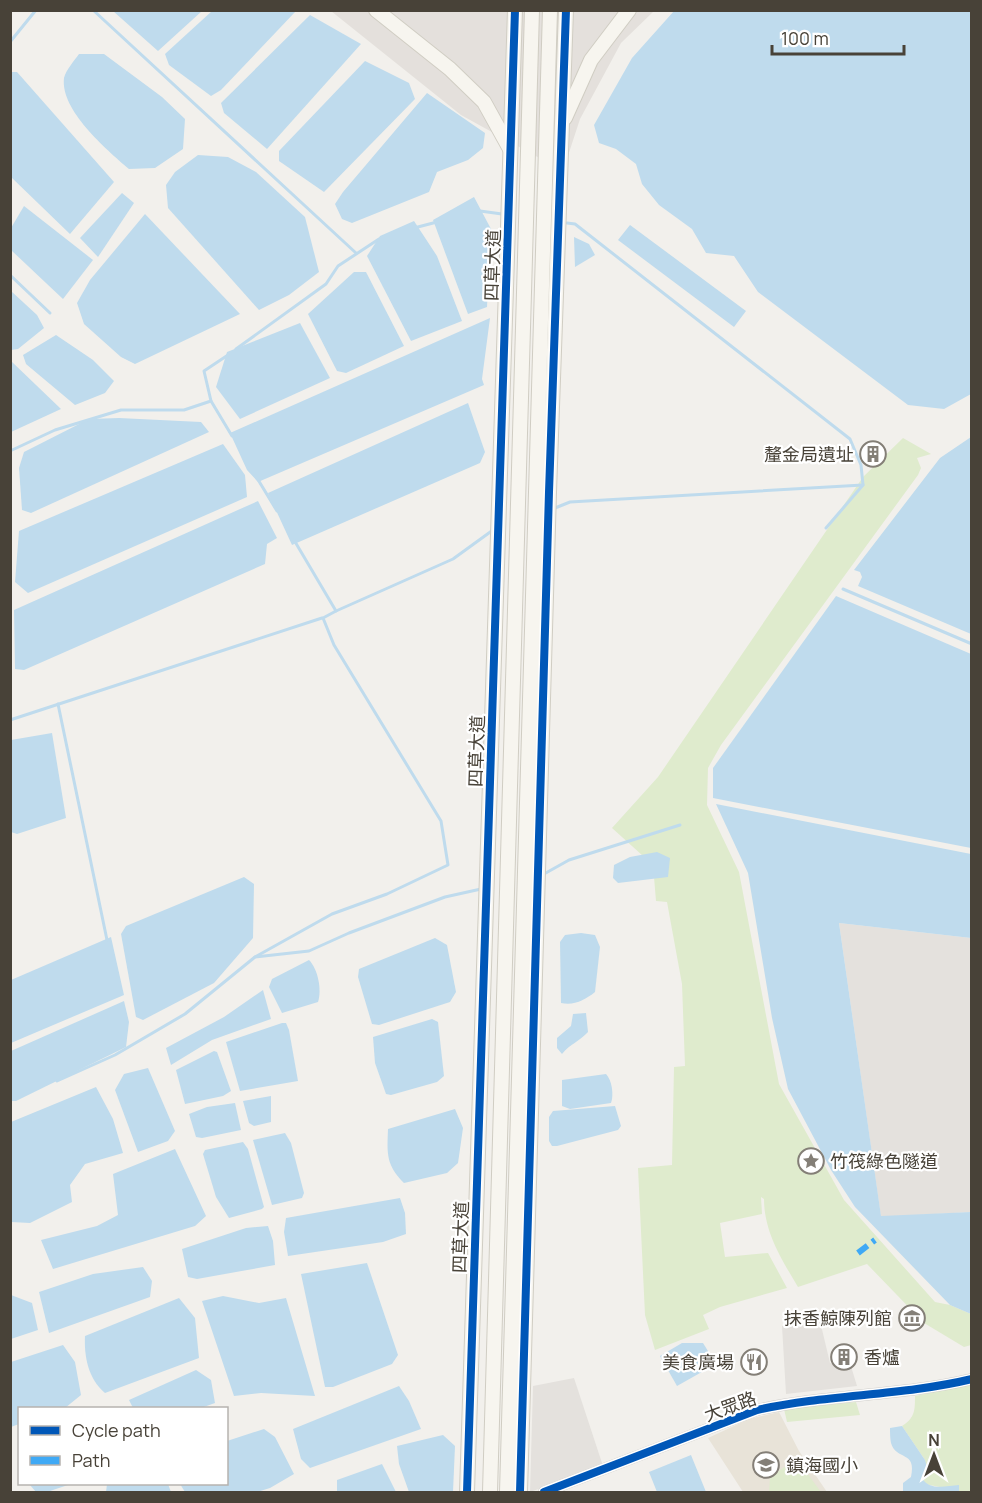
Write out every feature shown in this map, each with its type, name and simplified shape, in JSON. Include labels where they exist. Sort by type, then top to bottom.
[{"type":"street","points":[[375,10],[450,69],[484,102],[510,151]]},
{"type":"street","name":"四草大道","points":[[467,1492],[515,10]]},
{"type":"street","name":"四草大道","points":[[490,1492],[532,10]]},
{"type":"street","points":[[507,1492],[550,10]]},
{"type":"street","points":[[520,1492],[548,516],[566,10]]},
{"type":"street","points":[[562,122],[591,60],[629,10]]},
{"type":"street","name":"大眾路","points":[[544,1492],[757,1410],[782,1405],[912,1392],[972,1379]]},
{"type":"shaded area","points":[[331,11],[654,11],[621,43],[580,119],[563,171],[461,115]]},
{"type":"shaded area","points":[[839,923],[971,938],[971,1212],[881,1217]]},
{"type":"shaded area","points":[[820,1321],[830,1363],[850,1363],[857,1386],[786,1394],[782,1326]]},
{"type":"shaded area","points":[[574,1378],[603,1466],[530,1492],[533,1386]]},
{"type":"shaded area","name":"鎮海國小","points":[[779,1412],[799,1451],[827,1492],[743,1492],[708,1438],[749,1419]]},
{"type":"green space","points":[[903,438],[931,454],[917,458],[921,468],[918,475],[721,745],[708,768],[707,805],[739,872],[779,1084],[844,1200],[935,1302],[950,1305],[971,1314],[971,1345],[964,1347],[924,1323],[867,1264],[798,1287],[775,1245],[767,1223],[764,1199],[761,1197],[762,1214],[720,1223],[725,1257],[768,1253],[787,1288],[720,1307],[703,1315],[709,1329],[655,1350],[645,1315],[638,1168],[672,1165],[674,1067],[685,1066],[682,984],[667,902],[656,901],[653,865],[612,828],[658,777],[863,477]]},
{"type":"green space","points":[[971,1384],[970,1492],[945,1492],[959,1491],[925,1484],[922,1478],[925,1460],[902,1426],[910,1420],[915,1405],[915,1396]]},
{"type":"green space","points":[[856,1402],[860,1415],[787,1422],[784,1409]]},
{"type":"green space","points":[[798,1461],[821,1492],[769,1492],[770,1477],[786,1466],[795,1466],[794,1463]]},
{"type":"water","points":[[113,11],[202,11],[158,51]]},
{"type":"water","points":[[212,11],[296,11],[221,90],[211,96],[169,65],[165,54]]},
{"type":"water","points":[[674,11],[971,11],[971,394],[944,409],[908,405],[758,292],[734,256],[706,253],[692,229],[659,205],[642,184],[636,164],[616,149],[599,143],[594,125],[632,58]]},
{"type":"water","points":[[310,15],[361,44],[267,149],[224,113],[221,103]]},
{"type":"water","points":[[79,54],[104,54],[162,97],[185,119],[183,149],[155,168],[129,169],[109,151],[86,128],[69,103],[64,78]]},
{"type":"water","points":[[365,61],[409,83],[415,99],[324,192],[279,161],[279,151]]},
{"type":"water","points":[[10,72],[17,72],[114,182],[70,234],[11,177]]},
{"type":"water","points":[[427,93],[485,133],[483,148],[468,160],[437,172],[429,192],[352,223],[342,219],[335,204],[343,192]]},
{"type":"water","points":[[198,155],[228,157],[256,172],[305,217],[319,272],[289,295],[259,310],[168,208],[166,185],[175,172]]},
{"type":"water","points":[[122,193],[134,203],[98,257],[80,238]]},
{"type":"water","points":[[474,197],[491,229],[487,307],[468,314],[433,220]]},
{"type":"water","points":[[24,206],[93,260],[63,299],[11,250],[11,228]]},
{"type":"water","points":[[145,214],[240,314],[135,364],[121,357],[84,324],[77,303],[90,280]]},
{"type":"water","points":[[414,221],[437,256],[462,321],[411,341],[367,256],[380,236]]},
{"type":"water","points":[[630,225],[746,311],[734,327],[618,240]]},
{"type":"water","points":[[574,237],[589,244],[595,255],[575,267]]},
{"type":"water","points":[[354,272],[366,272],[404,346],[346,373],[337,371],[308,314]]},
{"type":"water","points":[[11,291],[37,315],[44,328],[18,349],[11,350]]},
{"type":"water","points":[[490,318],[482,379],[484,385],[258,482],[247,470],[230,433]]},
{"type":"water","points":[[300,323],[330,378],[240,419],[216,387],[227,352]]},
{"type":"water","points":[[56,335],[93,360],[114,381],[105,393],[75,405],[26,364],[23,355]]},
{"type":"water","points":[[11,361],[61,409],[10,432]]},
{"type":"water","points":[[468,403],[485,452],[480,463],[292,545],[268,493]]},
{"type":"water","points":[[119,418],[201,422],[209,432],[31,513],[22,510],[19,468],[24,452],[89,419]]},
{"type":"water","points":[[971,437],[971,634],[858,586],[862,577],[860,572],[854,570],[940,458]]},
{"type":"water","points":[[223,444],[245,475],[247,497],[28,593],[15,582],[19,531]]},
{"type":"water","points":[[258,501],[277,538],[267,544],[265,564],[24,670],[15,669],[14,610]]},
{"type":"water","points":[[836,596],[971,654],[971,848],[713,798],[713,768]]},
{"type":"water","points":[[52,733],[66,818],[17,834],[11,832],[11,740]]},
{"type":"water","points":[[716,804],[971,854],[971,938],[839,923],[881,1216],[971,1212],[971,1314],[950,1305],[855,1207],[831,1170],[788,1089],[772,1018],[748,873]]},
{"type":"water","points":[[657,852],[670,858],[668,877],[618,883],[613,878],[614,865],[630,857]]},
{"type":"water","points":[[244,877],[254,884],[253,938],[214,983],[143,1020],[136,1017],[121,934],[126,926]]},
{"type":"water","points":[[581,933],[595,935],[600,947],[595,992],[579,1002],[561,1003],[560,942],[565,935]]},
{"type":"water","points":[[111,937],[124,995],[11,1043],[11,980]]},
{"type":"water","points":[[435,938],[447,945],[456,992],[450,1002],[379,1025],[372,1024],[358,977],[359,969]]},
{"type":"water","points":[[309,960],[318,980],[320,992],[318,1002],[282,1013],[269,987],[272,979]]},
{"type":"water","points":[[263,990],[271,1019],[212,1040],[171,1065],[166,1048],[224,1017]]},
{"type":"water","points":[[124,1001],[129,1022],[126,1047],[16,1101],[11,1101],[11,1051]]},
{"type":"water","points":[[586,1013],[588,1032],[562,1054],[557,1048],[557,1038],[571,1026],[573,1014]]},
{"type":"water","points":[[432,1019],[438,1022],[444,1076],[437,1082],[391,1095],[386,1094],[375,1063],[373,1037]]},
{"type":"water","points":[[286,1023],[289,1030],[298,1081],[240,1091],[226,1042]]},
{"type":"water","points":[[214,1051],[217,1052],[231,1091],[223,1096],[185,1104],[176,1070]]},
{"type":"water","points":[[148,1068],[175,1131],[168,1141],[138,1152],[115,1090],[124,1074]]},
{"type":"water","points":[[606,1074],[612,1088],[611,1103],[570,1109],[562,1106],[562,1080]]},
{"type":"water","points":[[96,1087],[113,1119],[123,1153],[85,1164],[70,1185],[72,1202],[30,1223],[11,1222],[11,1122]]},
{"type":"water","points":[[271,1096],[271,1122],[254,1126],[249,1123],[243,1101]]},
{"type":"water","points":[[235,1103],[241,1130],[202,1138],[196,1137],[189,1114],[207,1107]]},
{"type":"water","points":[[615,1106],[621,1126],[618,1130],[557,1146],[552,1146],[549,1141],[549,1117],[553,1111]]},
{"type":"water","points":[[455,1109],[463,1128],[458,1163],[447,1173],[404,1183],[398,1177],[389,1159],[388,1129]]},
{"type":"water","points":[[285,1133],[291,1143],[304,1193],[302,1198],[272,1205],[253,1140]]},
{"type":"water","points":[[243,1142],[248,1149],[264,1207],[229,1218],[216,1197],[203,1154],[205,1150]]},
{"type":"water","points":[[175,1149],[206,1216],[195,1226],[53,1269],[41,1240],[97,1226],[118,1215],[113,1174]]},
{"type":"water","points":[[400,1198],[405,1213],[406,1234],[383,1242],[288,1256],[284,1232],[286,1218]]},
{"type":"water","points":[[268,1226],[273,1241],[275,1265],[197,1279],[188,1277],[182,1249],[246,1228]]},
{"type":"water","points":[[367,1263],[398,1355],[392,1364],[333,1387],[325,1387],[301,1274]]},
{"type":"water","points":[[143,1267],[152,1281],[150,1297],[49,1333],[39,1292],[93,1274]]},
{"type":"water","points":[[11,1295],[32,1303],[38,1330],[11,1339]]},
{"type":"water","points":[[223,1296],[259,1303],[286,1298],[315,1396],[261,1393],[234,1396],[202,1301]]},
{"type":"water","points":[[179,1298],[195,1318],[199,1358],[105,1393],[95,1381],[88,1367],[85,1336]]},
{"type":"water","points":[[682,1343],[703,1343],[716,1364],[677,1386],[660,1356]]},
{"type":"water","points":[[63,1345],[75,1362],[81,1395],[66,1407],[18,1407],[18,1424],[11,1427],[11,1362]]},
{"type":"water","points":[[196,1370],[211,1380],[215,1403],[204,1407],[132,1407],[129,1400]]},
{"type":"water","points":[[399,1386],[409,1401],[421,1429],[310,1468],[301,1459],[293,1429]]},
{"type":"water","points":[[902,1426],[925,1460],[927,1467],[922,1478],[925,1482],[938,1487],[959,1485],[959,1491],[903,1491],[903,1483],[911,1477],[911,1463],[909,1459],[894,1449],[890,1431],[890,1428]]},
{"type":"water","points":[[264,1429],[275,1437],[294,1474],[270,1488],[257,1492],[185,1492],[181,1485],[228,1485],[228,1441]]},
{"type":"water","points":[[443,1435],[455,1446],[453,1492],[409,1492],[399,1464],[397,1446]]},
{"type":"water","points":[[691,1455],[706,1492],[657,1492],[649,1472]]},
{"type":"water","points":[[382,1464],[396,1492],[337,1492],[337,1480]]},
{"type":"water","points":[[30,1485],[68,1485],[47,1492],[36,1492]]},
{"type":"water","points":[[107,1485],[168,1485],[171,1492],[106,1492]]},
{"type":"waterway","points":[[10,42],[36,10]]},
{"type":"waterway","points":[[93,10],[356,253]]},
{"type":"waterway","points":[[480,211],[502,214]]},
{"type":"waterway","points":[[414,228],[437,222]]},
{"type":"waterway","points":[[567,223],[575,224],[850,439],[861,465],[863,485],[826,528]]},
{"type":"waterway","points":[[236,349],[326,284],[338,266],[379,239]]},
{"type":"waterway","points":[[10,275],[50,313]]},
{"type":"waterway","points":[[228,355],[204,371],[211,401],[232,436]]},
{"type":"waterway","points":[[10,451],[55,430],[121,410],[184,410],[211,401]]},
{"type":"waterway","points":[[257,478],[277,511]]},
{"type":"waterway","points":[[555,508],[570,502],[863,485]]},
{"type":"waterway","points":[[336,611],[453,559],[493,530]]},
{"type":"waterway","points":[[255,957],[332,914],[387,894],[448,865],[441,821],[334,645],[323,618],[336,611],[294,540]]},
{"type":"waterway","points":[[843,589],[972,644]]},
{"type":"waterway","points":[[10,720],[322,618]]},
{"type":"waterway","points":[[58,704],[107,940]]},
{"type":"waterway","points":[[544,874],[569,860],[680,825]]},
{"type":"waterway","points":[[57,1081],[115,1055],[185,1014],[255,957],[309,951],[349,933],[445,897],[481,889]]},
{"type":"marked path","points":[[858,1253],[875,1240]]},
{"type":"cycle path","points":[[467,1492],[515,10]]},
{"type":"cycle path","points":[[520,1492],[549,492],[566,10]]},
{"type":"cycle path","points":[[544,1492],[757,1410],[811,1401],[918,1389],[972,1379]]},
{"type":"place","name":"釐金局遺址","points":[[873,454]]},
{"type":"place","name":"竹筏綠色隧道","points":[[811,1161]]},
{"type":"place","name":"抹香鯨陳列館","points":[[912,1318]]},
{"type":"place","name":"香爐","points":[[844,1357]]},
{"type":"place","name":"美食廣場","points":[[754,1362]]},
{"type":"place","name":"鎮海國小","points":[[766,1465]]}]
